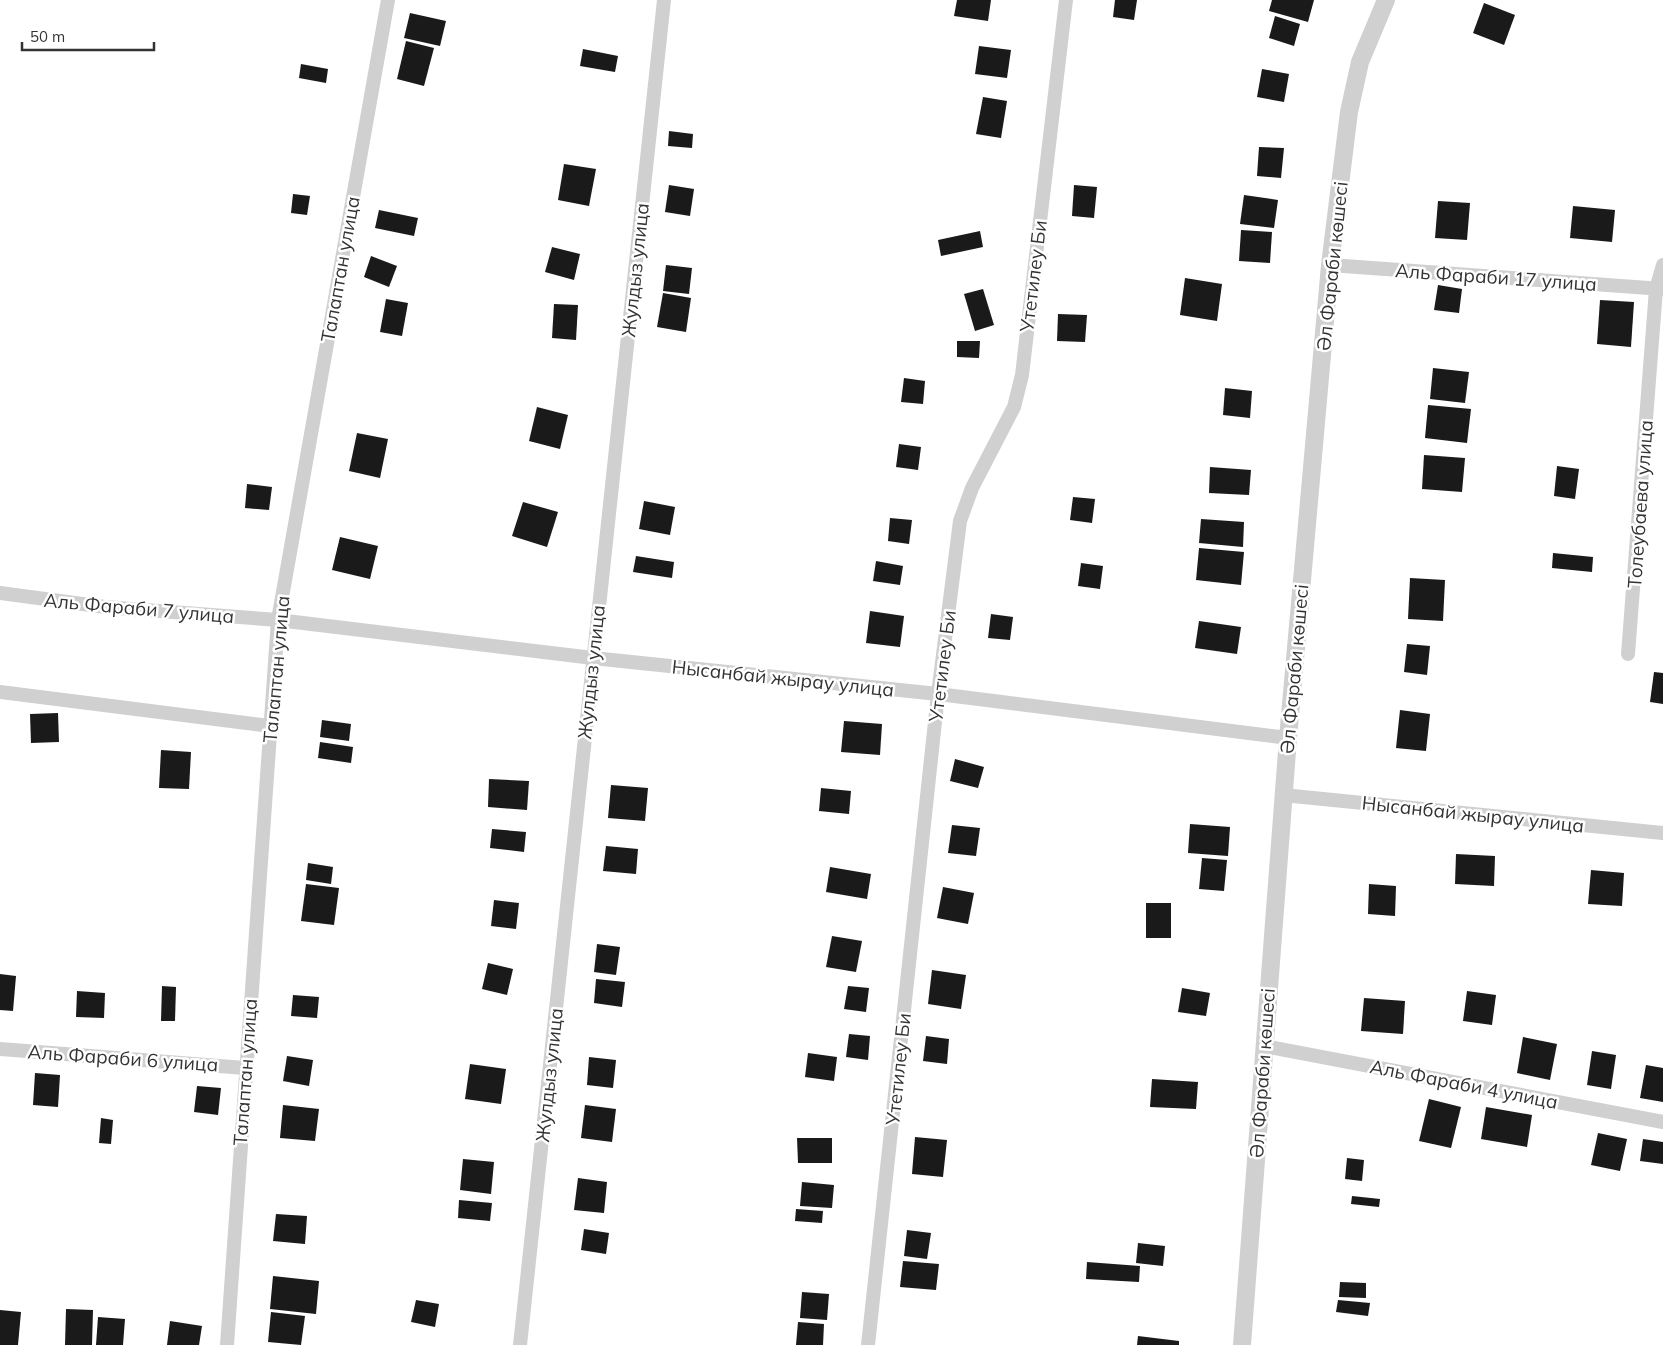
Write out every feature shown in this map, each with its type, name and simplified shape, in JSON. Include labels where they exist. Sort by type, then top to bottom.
[{"type":"street","name":"Талаптан улица","points":[[227,1345],[278,620],[388,0]]},
{"type":"street","name":"Жулдыз улица","points":[[520,1345],[664,0]]},
{"type":"street","name":"Утетилеу Би","points":[[868,1345],[938,694],[960,521],[972,488],[1014,407],[1022,375],[1066,0]]},
{"type":"street","name":"Әл Фараби көшесі","points":[[1242,1345],[1288,738],[1330,265],[1349,112],[1360,62],[1386,0]]},
{"type":"street","name":"Аль Фараби 17 улица","points":[[1330,265],[1659,289]]},
{"type":"street","name":"Толеубаева улица","points":[[1628,654],[1659,289],[1663,265]]},
{"type":"street","name":"Аль Фараби 7 улица","points":[[0,593],[105,607],[278,620]]},
{"type":"street","name":"Нысанбай жырау улица","points":[[278,620],[593,658],[938,694],[1288,738]]},
{"type":"street","points":[[0,692],[270,726]]},
{"type":"street","name":"Нысанбай жырау улица","points":[[1284,795],[1663,833]]},
{"type":"street","name":"Аль Фараби 4 улица","points":[[1264,1046],[1663,1122]]},
{"type":"street","name":"Аль Фараби 6 улица","points":[[0,1049],[245,1068]]},
{"type":"building","points":[[957,0],[991,0],[988,21],[954,16]]},
{"type":"building","points":[[1115,0],[1137,0],[1134,20],[1113,17]]},
{"type":"building","points":[[1272,0],[1314,0],[1308,22],[1269,11]]},
{"type":"building","points":[[1484,3],[1515,15],[1504,45],[1473,33]]},
{"type":"building","points":[[410,13],[446,21],[440,46],[404,38]]},
{"type":"building","points":[[1275,16],[1300,24],[1294,46],[1269,38]]},
{"type":"building","points":[[406,41],[434,48],[424,86],[397,79]]},
{"type":"building","points":[[979,46],[1011,50],[1007,78],[975,74]]},
{"type":"building","points":[[583,49],[618,56],[615,72],[580,66]]},
{"type":"building","points":[[301,64],[328,69],[326,83],[299,78]]},
{"type":"building","points":[[1262,69],[1289,74],[1284,102],[1257,97]]},
{"type":"building","points":[[983,97],[1007,101],[1001,138],[976,134]]},
{"type":"building","points":[[669,131],[693,134],[692,148],[668,146]]},
{"type":"building","points":[[1259,147],[1284,148],[1281,178],[1257,176]]},
{"type":"building","points":[[564,164],[596,169],[589,206],[558,200]]},
{"type":"building","points":[[669,185],[694,189],[690,216],[665,212]]},
{"type":"building","points":[[1074,185],[1097,187],[1094,218],[1072,216]]},
{"type":"building","points":[[293,194],[310,196],[307,215],[291,213]]},
{"type":"building","points":[[1244,195],[1278,200],[1274,228],[1240,224]]},
{"type":"building","points":[[1438,201],[1470,203],[1467,240],[1435,238]]},
{"type":"building","points":[[1573,206],[1615,210],[1612,242],[1570,238]]},
{"type":"building","points":[[379,210],[418,218],[414,236],[375,228]]},
{"type":"building","points":[[1241,230],[1272,232],[1270,263],[1239,261]]},
{"type":"building","points":[[980,231],[983,247],[941,256],[938,240]]},
{"type":"building","points":[[552,247],[580,254],[574,280],[545,272]]},
{"type":"building","points":[[371,256],[397,266],[389,287],[364,277]]},
{"type":"building","points":[[666,265],[692,268],[689,294],[663,291]]},
{"type":"building","points":[[1185,278],[1222,284],[1217,321],[1180,315]]},
{"type":"building","points":[[1438,285],[1462,289],[1459,313],[1434,310]]},
{"type":"building","points":[[983,289],[994,325],[975,331],[964,294]]},
{"type":"building","points":[[663,293],[691,298],[686,332],[657,327]]},
{"type":"building","points":[[386,299],[408,303],[402,336],[380,332]]},
{"type":"building","points":[[1600,300],[1634,302],[1631,347],[1597,344]]},
{"type":"building","points":[[554,304],[578,305],[576,340],[552,338]]},
{"type":"building","points":[[1058,314],[1087,315],[1085,342],[1057,341]]},
{"type":"building","points":[[957,341],[980,341],[979,358],[957,357]]},
{"type":"building","points":[[1433,368],[1469,372],[1465,403],[1430,399]]},
{"type":"building","points":[[904,378],[925,381],[923,404],[901,402]]},
{"type":"building","points":[[1225,388],[1252,391],[1250,418],[1223,415]]},
{"type":"building","points":[[1428,405],[1471,409],[1467,443],[1425,438]]},
{"type":"building","points":[[537,407],[568,415],[560,449],[529,441]]},
{"type":"building","points":[[357,433],[388,439],[380,478],[349,471]]},
{"type":"building","points":[[899,444],[921,447],[918,470],[896,467]]},
{"type":"building","points":[[1424,455],[1465,458],[1462,492],[1422,489]]},
{"type":"building","points":[[1557,466],[1579,469],[1575,499],[1554,496]]},
{"type":"building","points":[[1210,467],[1251,470],[1249,495],[1209,493]]},
{"type":"building","points":[[247,484],[272,487],[269,510],[245,508]]},
{"type":"building","points":[[1073,497],[1095,499],[1092,523],[1070,520]]},
{"type":"building","points":[[644,501],[675,507],[670,535],[639,529]]},
{"type":"building","points":[[523,502],[558,512],[547,547],[512,536]]},
{"type":"building","points":[[890,518],[912,520],[909,544],[888,541]]},
{"type":"building","points":[[1201,519],[1244,522],[1243,547],[1199,543]]},
{"type":"building","points":[[340,537],[378,546],[370,579],[332,570]]},
{"type":"building","points":[[1199,548],[1244,552],[1241,585],[1196,580]]},
{"type":"building","points":[[1553,553],[1593,557],[1592,572],[1552,568]]},
{"type":"building","points":[[636,556],[674,562],[672,578],[633,572]]},
{"type":"building","points":[[876,561],[903,566],[900,585],[873,581]]},
{"type":"building","points":[[1081,563],[1103,566],[1100,589],[1078,586]]},
{"type":"building","points":[[1410,578],[1445,580],[1443,621],[1408,619]]},
{"type":"building","points":[[870,611],[904,616],[900,647],[866,643]]},
{"type":"building","points":[[991,614],[1013,617],[1010,640],[988,638]]},
{"type":"building","points":[[1199,621],[1241,627],[1237,654],[1195,648]]},
{"type":"building","points":[[1407,644],[1430,646],[1427,675],[1404,672]]},
{"type":"building","points":[[1654,672],[1663,673],[1663,704],[1650,702]]},
{"type":"building","points":[[1400,710],[1430,714],[1426,751],[1396,748]]},
{"type":"building","points":[[58,713],[59,742],[31,743],[30,714]]},
{"type":"building","points":[[322,720],[351,724],[349,741],[320,737]]},
{"type":"building","points":[[844,721],[882,724],[880,755],[841,752]]},
{"type":"building","points":[[320,742],[353,747],[351,763],[318,758]]},
{"type":"building","points":[[161,750],[191,752],[189,789],[159,788]]},
{"type":"building","points":[[955,759],[984,767],[978,788],[950,781]]},
{"type":"building","points":[[489,779],[529,781],[527,810],[488,807]]},
{"type":"building","points":[[611,785],[648,788],[645,821],[608,818]]},
{"type":"building","points":[[821,788],[851,791],[849,814],[819,811]]},
{"type":"building","points":[[1190,824],[1230,827],[1228,856],[1188,853]]},
{"type":"building","points":[[952,825],[980,828],[976,856],[948,853]]},
{"type":"building","points":[[492,829],[526,832],[524,852],[490,848]]},
{"type":"building","points":[[606,846],[638,849],[636,874],[603,871]]},
{"type":"building","points":[[1456,854],[1495,856],[1494,886],[1455,884]]},
{"type":"building","points":[[1202,858],[1227,860],[1224,891],[1199,889]]},
{"type":"building","points":[[308,863],[333,867],[331,884],[306,880]]},
{"type":"building","points":[[830,867],[871,874],[867,899],[826,892]]},
{"type":"building","points":[[1591,870],[1624,873],[1622,906],[1588,904]]},
{"type":"building","points":[[306,884],[339,888],[334,925],[301,921]]},
{"type":"building","points":[[1369,884],[1396,886],[1395,916],[1368,914]]},
{"type":"building","points":[[943,887],[974,893],[968,924],[937,918]]},
{"type":"building","points":[[494,900],[519,903],[516,929],[491,926]]},
{"type":"building","points":[[1146,903],[1171,903],[1171,938],[1146,938]]},
{"type":"building","points":[[832,936],[862,941],[856,972],[826,967]]},
{"type":"building","points":[[597,944],[620,947],[616,975],[594,972]]},
{"type":"building","points":[[488,963],[513,969],[507,995],[482,989]]},
{"type":"building","points":[[932,970],[966,975],[961,1009],[928,1004]]},
{"type":"building","points":[[0,974],[16,976],[13,1011],[0,1010]]},
{"type":"building","points":[[596,979],[625,982],[622,1007],[594,1003]]},
{"type":"building","points":[[162,986],[176,987],[175,1021],[161,1021]]},
{"type":"building","points":[[848,986],[869,988],[866,1012],[844,1009]]},
{"type":"building","points":[[1182,988],[1210,993],[1206,1016],[1178,1012]]},
{"type":"building","points":[[77,991],[105,993],[104,1018],[76,1017]]},
{"type":"building","points":[[1467,991],[1496,995],[1492,1025],[1463,1021]]},
{"type":"building","points":[[293,995],[319,997],[317,1018],[291,1016]]},
{"type":"building","points":[[1364,998],[1405,1001],[1403,1034],[1361,1031]]},
{"type":"building","points":[[849,1034],[870,1036],[868,1060],[846,1057]]},
{"type":"building","points":[[926,1036],[949,1039],[947,1064],[923,1061]]},
{"type":"building","points":[[1523,1037],[1557,1044],[1550,1080],[1517,1073]]},
{"type":"building","points":[[1592,1051],[1616,1055],[1611,1089],[1587,1085]]},
{"type":"building","points":[[808,1053],[837,1057],[834,1081],[805,1077]]},
{"type":"building","points":[[287,1056],[313,1060],[309,1086],[283,1081]]},
{"type":"building","points":[[589,1057],[616,1060],[613,1088],[587,1085]]},
{"type":"building","points":[[470,1064],[506,1069],[501,1104],[465,1099]]},
{"type":"building","points":[[1646,1065],[1663,1068],[1663,1102],[1640,1098]]},
{"type":"building","points":[[35,1073],[60,1075],[58,1107],[33,1105]]},
{"type":"building","points":[[1152,1079],[1198,1082],[1196,1109],[1150,1107]]},
{"type":"building","points":[[197,1086],[221,1088],[218,1115],[194,1112]]},
{"type":"building","points":[[1429,1099],[1461,1107],[1451,1148],[1419,1141]]},
{"type":"building","points":[[283,1105],[319,1109],[315,1141],[280,1138]]},
{"type":"building","points":[[585,1105],[616,1109],[612,1142],[581,1138]]},
{"type":"building","points":[[1486,1107],[1532,1115],[1527,1147],[1481,1139]]},
{"type":"building","points":[[101,1118],[113,1120],[111,1144],[99,1143]]},
{"type":"building","points":[[1598,1133],[1627,1139],[1620,1171],[1591,1165]]},
{"type":"building","points":[[915,1137],[947,1140],[943,1177],[912,1174]]},
{"type":"building","points":[[797,1138],[832,1138],[832,1163],[798,1163]]},
{"type":"building","points":[[1643,1139],[1663,1142],[1663,1164],[1640,1161]]},
{"type":"building","points":[[1347,1158],[1364,1160],[1362,1181],[1345,1179]]},
{"type":"building","points":[[463,1159],[494,1162],[491,1194],[460,1190]]},
{"type":"building","points":[[578,1178],[607,1182],[604,1213],[574,1210]]},
{"type":"building","points":[[802,1182],[834,1185],[832,1208],[800,1206]]},
{"type":"building","points":[[1352,1196],[1380,1199],[1379,1207],[1351,1204]]},
{"type":"building","points":[[459,1200],[492,1203],[490,1221],[458,1218]]},
{"type":"building","points":[[796,1209],[823,1211],[822,1223],[795,1221]]},
{"type":"building","points":[[276,1214],[307,1216],[305,1244],[273,1241]]},
{"type":"building","points":[[584,1229],[609,1233],[606,1254],[581,1250]]},
{"type":"building","points":[[907,1230],[931,1233],[927,1259],[904,1256]]},
{"type":"building","points":[[1138,1243],[1165,1246],[1163,1266],[1136,1263]]},
{"type":"building","points":[[903,1261],[939,1264],[936,1290],[900,1287]]},
{"type":"building","points":[[1087,1262],[1140,1266],[1139,1282],[1086,1279]]},
{"type":"building","points":[[273,1276],[319,1281],[316,1314],[270,1309]]},
{"type":"building","points":[[1340,1282],[1366,1283],[1366,1298],[1339,1297]]},
{"type":"building","points":[[802,1292],[829,1294],[827,1320],[800,1318]]},
{"type":"building","points":[[416,1300],[439,1304],[435,1327],[411,1322]]},
{"type":"building","points":[[1338,1300],[1370,1303],[1368,1316],[1336,1312]]},
{"type":"building","points":[[66,1309],[93,1310],[92,1345],[65,1345]]},
{"type":"building","points":[[0,1310],[21,1312],[18,1345],[0,1345]]},
{"type":"building","points":[[271,1312],[305,1316],[301,1345],[268,1342]]},
{"type":"building","points":[[98,1317],[125,1319],[123,1345],[96,1345]]},
{"type":"building","points":[[170,1321],[202,1326],[199,1345],[167,1345]]},
{"type":"building","points":[[798,1322],[824,1324],[823,1345],[796,1345]]},
{"type":"building","points":[[1138,1336],[1179,1341],[1179,1345],[1137,1345]]}]
